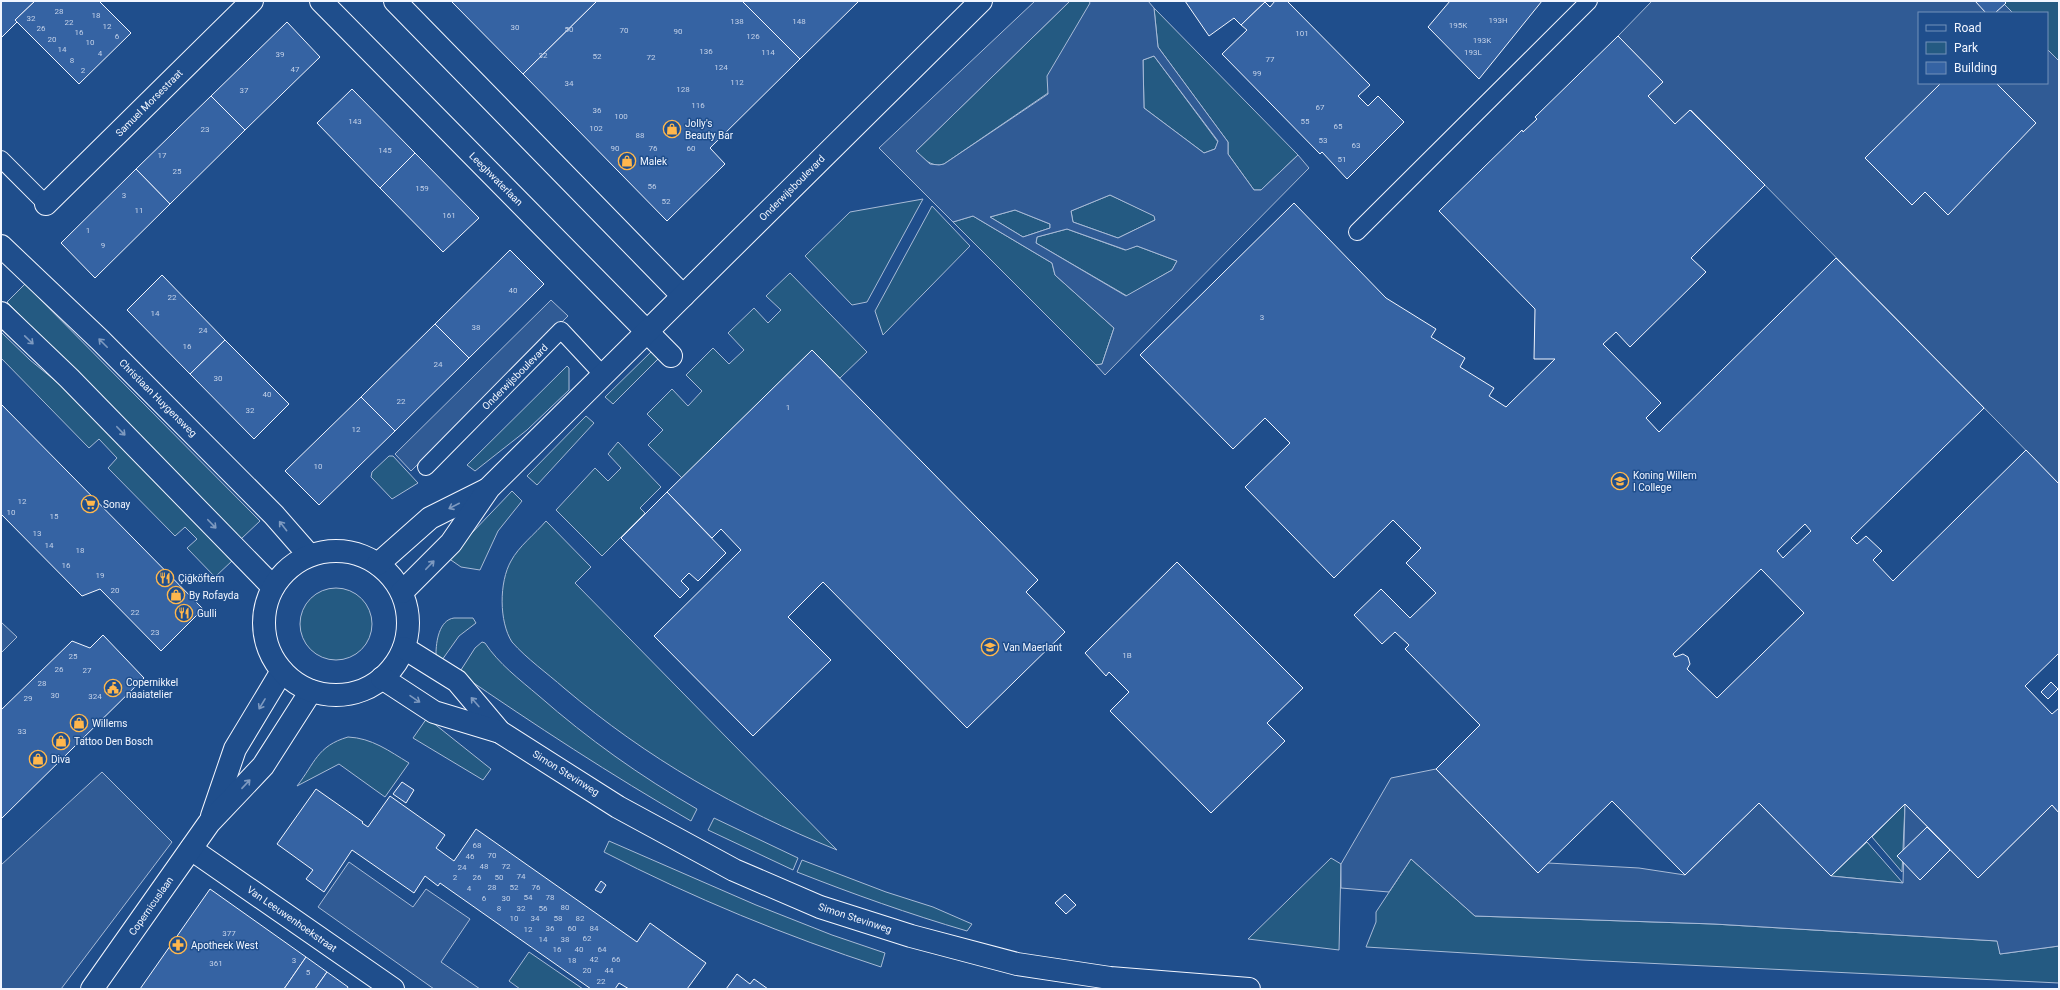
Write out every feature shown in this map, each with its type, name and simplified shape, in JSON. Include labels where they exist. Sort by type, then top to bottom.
[{"type":"street","name":"Samuel Morsestraat","points":[[46,204],[252,1]]},
{"type":"street","name":"Leeghwaterlaan","points":[[321,1],[671,356]]},
{"type":"street","points":[[395,1],[683,296]]},
{"type":"street","name":"Onderwijsboulevard","points":[[402,592],[450,543],[489,488],[981,1]]},
{"type":"street","name":"Christiaan Huygensweg","points":[[1,246],[106,346],[274,516],[309,555]]},
{"type":"street","points":[[1,312],[69,378],[273,587]]},
{"type":"street","name":"Onderwijsboulevard","points":[[378,564],[430,518],[489,488]]},
{"type":"street","points":[[326,551],[350,552],[378,564],[391,576],[402,592],[408,620],[404,648],[394,666],[382,678],[360,690],[339,694],[311,691],[282,671],[267,641],[264,623],[266,605],[273,587],[284,573],[309,555],[326,551]]},
{"type":"street","name":"Simon Stevinweg","points":[[404,648],[456,681],[500,732]]},
{"type":"street","name":"Copernicuslaan","points":[[210,823],[235,749],[282,671]]},
{"type":"street","name":"Simon Stevinweg","points":[[382,678],[434,712],[500,732],[618,807],[734,870],[820,907],[911,936],[1017,964],[1109,983],[1249,989]]},
{"type":"street","name":"Copernicuslaan","points":[[92,989],[210,823],[263,766],[311,691]]},
{"type":"street","name":"Van Leeuwenhoekstraat","points":[[191,849],[393,989]]},
{"type":"lane","points":[[1357,232],[1589,1]]},
{"type":"lane","points":[[1,159],[46,204]]},
{"type":"lane","name":"Onderwijsboulevard","points":[[426,467],[561,330],[603,375]]},
{"type":"green space","points":[[1070,1],[1089,1],[1091,3],[1048,93],[944,164],[936,165],[925,160],[916,151]]},
{"type":"green space","points":[[2001,1],[2059,1],[2059,61],[2048,50],[2048,12],[2012,12]]},
{"type":"green space","points":[[1154,8],[1298,155],[1261,190],[1254,190],[1228,154],[1228,142],[1158,47]]},
{"type":"green space","points":[[1154,56],[1218,142],[1215,149],[1204,153],[1144,108],[1143,60]]},
{"type":"green space","points":[[1110,195],[1155,216],[1155,220],[1118,238],[1073,222],[1071,211]]},
{"type":"green space","points":[[923,199],[867,302],[852,305],[805,256],[850,212]]},
{"type":"green space","points":[[932,206],[970,246],[883,335],[875,311]]},
{"type":"green space","points":[[1015,210],[1050,224],[1050,228],[1023,237],[990,217]]},
{"type":"green space","points":[[973,216],[1052,263],[1055,275],[1114,328],[1102,364],[1096,365],[953,222]]},
{"type":"green space","points":[[1067,229],[1125,250],[1137,246],[1177,261],[1172,270],[1127,296],[1036,243],[1037,237]]},
{"type":"green space","points":[[790,273],[867,352],[840,378],[812,350],[682,478],[648,445],[663,430],[647,414],[672,389],[688,406],[702,391],[686,375],[713,348],[729,364],[744,350],[728,333],[754,308],[768,323],[781,310],[766,296]]},
{"type":"green space","points":[[25,284],[260,521],[241,539],[7,302]]},
{"type":"green space","points":[[1,332],[30,360],[63,387],[233,560],[215,577],[187,548],[197,539],[185,527],[175,536],[108,468],[117,458],[99,439],[89,448],[1,358]]},
{"type":"green space","points":[[651,352],[658,359],[613,404],[605,397]]},
{"type":"green space","points":[[567,366],[569,368],[569,390],[527,430],[475,471],[467,465]]},
{"type":"green space","points":[[586,416],[594,423],[537,485],[527,476]]},
{"type":"green space","points":[[618,442],[661,487],[640,508],[645,513],[602,556],[556,510],[595,468],[608,481],[621,468],[608,454]]},
{"type":"green space","points":[[389,456],[393,456],[418,483],[392,499],[371,477],[372,472]]},
{"type":"green space","points":[[512,491],[522,501],[498,531],[480,570],[461,567],[448,558]]},
{"type":"green space","points":[[546,521],[591,567],[575,583],[837,850],[728,799],[661,760],[596,714],[531,660],[512,642],[508,634],[503,613],[502,602],[504,580],[511,561],[518,550]]},
{"type":"green space","points":[[336,588],[356,594],[366,604],[372,624],[366,644],[356,654],[336,660],[316,654],[306,644],[300,624],[306,604],[316,594]]},
{"type":"green space","points":[[454,618],[473,618],[476,623],[459,636],[442,660],[436,654],[439,632],[445,623]]},
{"type":"green space","points":[[482,642],[485,643],[510,671],[595,742],[635,770],[697,809],[691,821],[632,786],[516,712],[459,673],[475,648]]},
{"type":"green space","points":[[427,718],[491,769],[483,780],[413,738]]},
{"type":"green space","points":[[348,737],[373,743],[409,763],[385,797],[339,764],[297,786],[323,750],[329,745]]},
{"type":"green space","points":[[1905,804],[1902,872],[1872,837]]},
{"type":"green space","points":[[714,818],[798,858],[793,870],[708,830]]},
{"type":"green space","points":[[609,841],[756,905],[832,935],[885,953],[881,967],[775,929],[671,885],[604,852]]},
{"type":"green space","points":[[1867,842],[1903,883],[1831,876]]},
{"type":"green space","points":[[1331,858],[1341,864],[1339,950],[1248,939]]},
{"type":"green space","points":[[1411,859],[1475,916],[1714,924],[1998,941],[2000,954],[2059,946],[2059,983],[1582,960],[1366,947],[1376,922],[1376,912]]},
{"type":"green space","points":[[802,860],[886,892],[933,907],[972,924],[967,931],[902,911],[839,888],[797,872]]},
{"type":"green space","points":[[529,952],[583,989],[520,989],[509,981]]},
{"type":"shaded area","points":[[1035,1],[1070,1],[916,151],[930,164],[944,164],[1048,94],[1047,76],[1090,3],[1089,1],[1148,1],[1154,8],[1158,47],[1228,142],[1228,154],[1254,190],[1261,190],[1298,155],[1309,168],[1105,375],[1096,365],[1102,364],[1114,328],[1055,275],[1052,263],[973,216],[953,222],[879,148]],"holes":[[[1154,56],[1218,141],[1215,149],[1204,153],[1144,108],[1143,60]],[[1110,195],[1154,216],[1155,220],[1118,238],[1073,222],[1071,211]],[[1015,210],[1050,224],[1050,228],[1023,237],[990,217]],[[1067,229],[1126,250],[1137,246],[1177,261],[1172,270],[1126,296],[1036,243],[1037,237]]]},
{"type":"shaded area","points":[[1652,1],[2001,1],[2012,12],[1918,12],[1918,84],[2048,84],[2048,50],[2059,61],[2059,484],[1691,110],[1675,124],[1648,96],[1663,82],[1618,36]]},
{"type":"shaded area","points":[[551,300],[568,316],[411,471],[395,454]]},
{"type":"shaded area","points":[[1,622],[17,637],[1,653]]},
{"type":"shaded area","points":[[1436,769],[1538,873],[1548,863],[1639,868],[1685,875],[1759,803],[1831,876],[1903,883],[1905,804],[1978,878],[2052,805],[2059,813],[2059,946],[2000,954],[1997,941],[1714,924],[1475,916],[1411,859],[1389,892],[1341,888],[1341,864],[1391,778]]},
{"type":"shaded area","points":[[102,772],[172,842],[61,989],[1,989],[1,865]]},
{"type":"shaded area","points":[[349,862],[413,907],[426,889],[470,919],[441,962],[480,989],[434,989],[318,907]]},
{"type":"building","points":[[1,1],[35,1],[15,20],[17,22],[1,38]]},
{"type":"building","points":[[35,1],[99,1],[131,33],[79,84],[15,20]]},
{"type":"building","points":[[451,1],[597,1],[523,74]]},
{"type":"building","points":[[597,1],[742,1],[800,59],[710,148],[725,164],[667,221],[523,74]]},
{"type":"building","points":[[859,1],[800,59],[743,2]]},
{"type":"building","points":[[1185,1],[1265,2],[1241,25],[1234,18],[1209,36]]},
{"type":"building","points":[[1275,1],[1287,1],[1370,85],[1358,96],[1368,106],[1378,96],[1404,122],[1347,179],[1322,152],[1320,154],[1222,54],[1247,30],[1241,25],[1265,2],[1270,7]]},
{"type":"building","points":[[1450,1],[1542,1],[1479,79],[1428,27]]},
{"type":"building","points":[[1975,1],[2004,1],[2006,3],[1996,12],[1985,12]]},
{"type":"building","points":[[287,22],[320,57],[245,130],[211,96]]},
{"type":"building","points":[[1618,36],[1663,82],[1648,96],[1675,124],[1690,110],[1765,185],[1691,258],[1706,272],[1630,347],[1616,332],[1603,344],[1661,403],[1646,418],[1659,432],[1836,258],[1984,408],[1851,538],[1857,544],[1866,536],[1882,551],[1873,560],[1893,581],[2026,450],[2059,484],[2059,653],[2025,686],[2052,714],[2059,708],[2059,813],[2052,805],[1978,878],[1905,804],[1831,876],[1759,803],[1685,875],[1612,801],[1538,873],[1436,769],[1480,725],[1405,649],[1409,645],[1395,632],[1382,644],[1354,615],[1381,589],[1410,618],[1436,593],[1406,563],[1421,548],[1393,520],[1334,578],[1245,487],[1290,443],[1265,418],[1233,449],[1140,355],[1294,203],[1386,298],[1436,329],[1431,337],[1465,358],[1460,367],[1494,388],[1489,396],[1506,407],[1555,359],[1534,359],[1535,309],[1439,211],[1522,130],[1523,132],[1537,119],[1535,117]],"holes":[[[1805,524],[1811,531],[1783,558],[1777,551]],[[1761,569],[1804,613],[1717,698],[1687,669],[1690,664],[1688,657],[1683,654],[1675,657],[1673,654]]]},
{"type":"building","points":[[1940,84],[1997,84],[2036,123],[1948,215],[1925,192],[1912,205],[1865,158]]},
{"type":"building","points":[[352,89],[415,153],[380,188],[317,123]]},
{"type":"building","points":[[211,96],[245,130],[170,204],[136,169]]},
{"type":"building","points":[[415,153],[479,218],[443,252],[380,188]]},
{"type":"building","points":[[136,169],[170,204],[95,278],[61,243]]},
{"type":"building","points":[[510,250],[544,284],[469,358],[435,324]]},
{"type":"building","points":[[162,275],[225,340],[190,374],[127,310]]},
{"type":"building","points":[[435,324],[469,358],[395,431],[361,397]]},
{"type":"building","points":[[225,340],[289,404],[254,439],[190,374]]},
{"type":"building","points":[[812,350],[1038,580],[1026,592],[1065,632],[967,728],[823,582],[788,617],[831,660],[753,736],[654,636],[741,550],[721,529],[712,538],[667,492]]},
{"type":"building","points":[[361,397],[395,431],[319,505],[285,471]]},
{"type":"building","points":[[1,404],[203,609],[161,651],[100,589],[82,596],[1,514]]},
{"type":"building","points":[[667,492],[726,553],[698,581],[689,573],[681,581],[689,589],[680,598],[621,538]]},
{"type":"building","points":[[1177,562],[1303,688],[1267,723],[1285,741],[1211,813],[1110,711],[1129,692],[1109,672],[1106,676],[1085,653]]},
{"type":"building","points":[[103,635],[144,678],[1,819],[1,710],[72,641],[90,648]]},
{"type":"building","points":[[2051,682],[2058,689],[2048,699],[2041,692]]},
{"type":"building","points":[[402,782],[414,790],[406,803],[393,794]]},
{"type":"building","points":[[316,789],[368,827],[390,796],[445,835],[436,848],[454,861],[476,829],[637,942],[650,923],[706,963],[687,989],[629,989],[619,983],[615,989],[591,989],[440,883],[438,886],[425,876],[414,893],[352,850],[324,892],[306,879],[313,870],[277,844]]},
{"type":"building","points":[[1927,827],[1950,850],[1920,880],[1897,856]]},
{"type":"building","points":[[601,881],[606,885],[601,893],[595,890]]},
{"type":"building","points":[[210,889],[306,957],[284,989],[140,989]]},
{"type":"building","points":[[1065,894],[1076,905],[1066,914],[1055,903]]},
{"type":"building","points":[[306,957],[327,972],[315,989],[284,989]]},
{"type":"building","points":[[327,972],[348,987],[347,989],[315,989]]},
{"type":"building","points":[[737,974],[750,984],[754,979],[768,989],[726,989]]},
{"type":"place","name":"Jolly's Beauty Bar","points":[[672,129]]},
{"type":"place","name":"Malek","points":[[627,161]]},
{"type":"place","name":"Koning Willem I College","points":[[1620,481]]},
{"type":"place","name":"Sonay","points":[[90,504]]},
{"type":"place","name":"Çiğköftem","points":[[165,578]]},
{"type":"place","name":"By Rofayda","points":[[176,595]]},
{"type":"place","name":"Gulli","points":[[184,613]]},
{"type":"place","name":"Van Maerlant","points":[[990,647]]},
{"type":"place","name":"Copernikkel naaiatelier","points":[[113,688]]},
{"type":"place","name":"Willems","points":[[79,723]]},
{"type":"place","name":"Tattoo Den Bosch","points":[[61,741]]},
{"type":"place","name":"Diva","points":[[38,759]]},
{"type":"place","name":"Apotheek West","points":[[178,945]]}]
